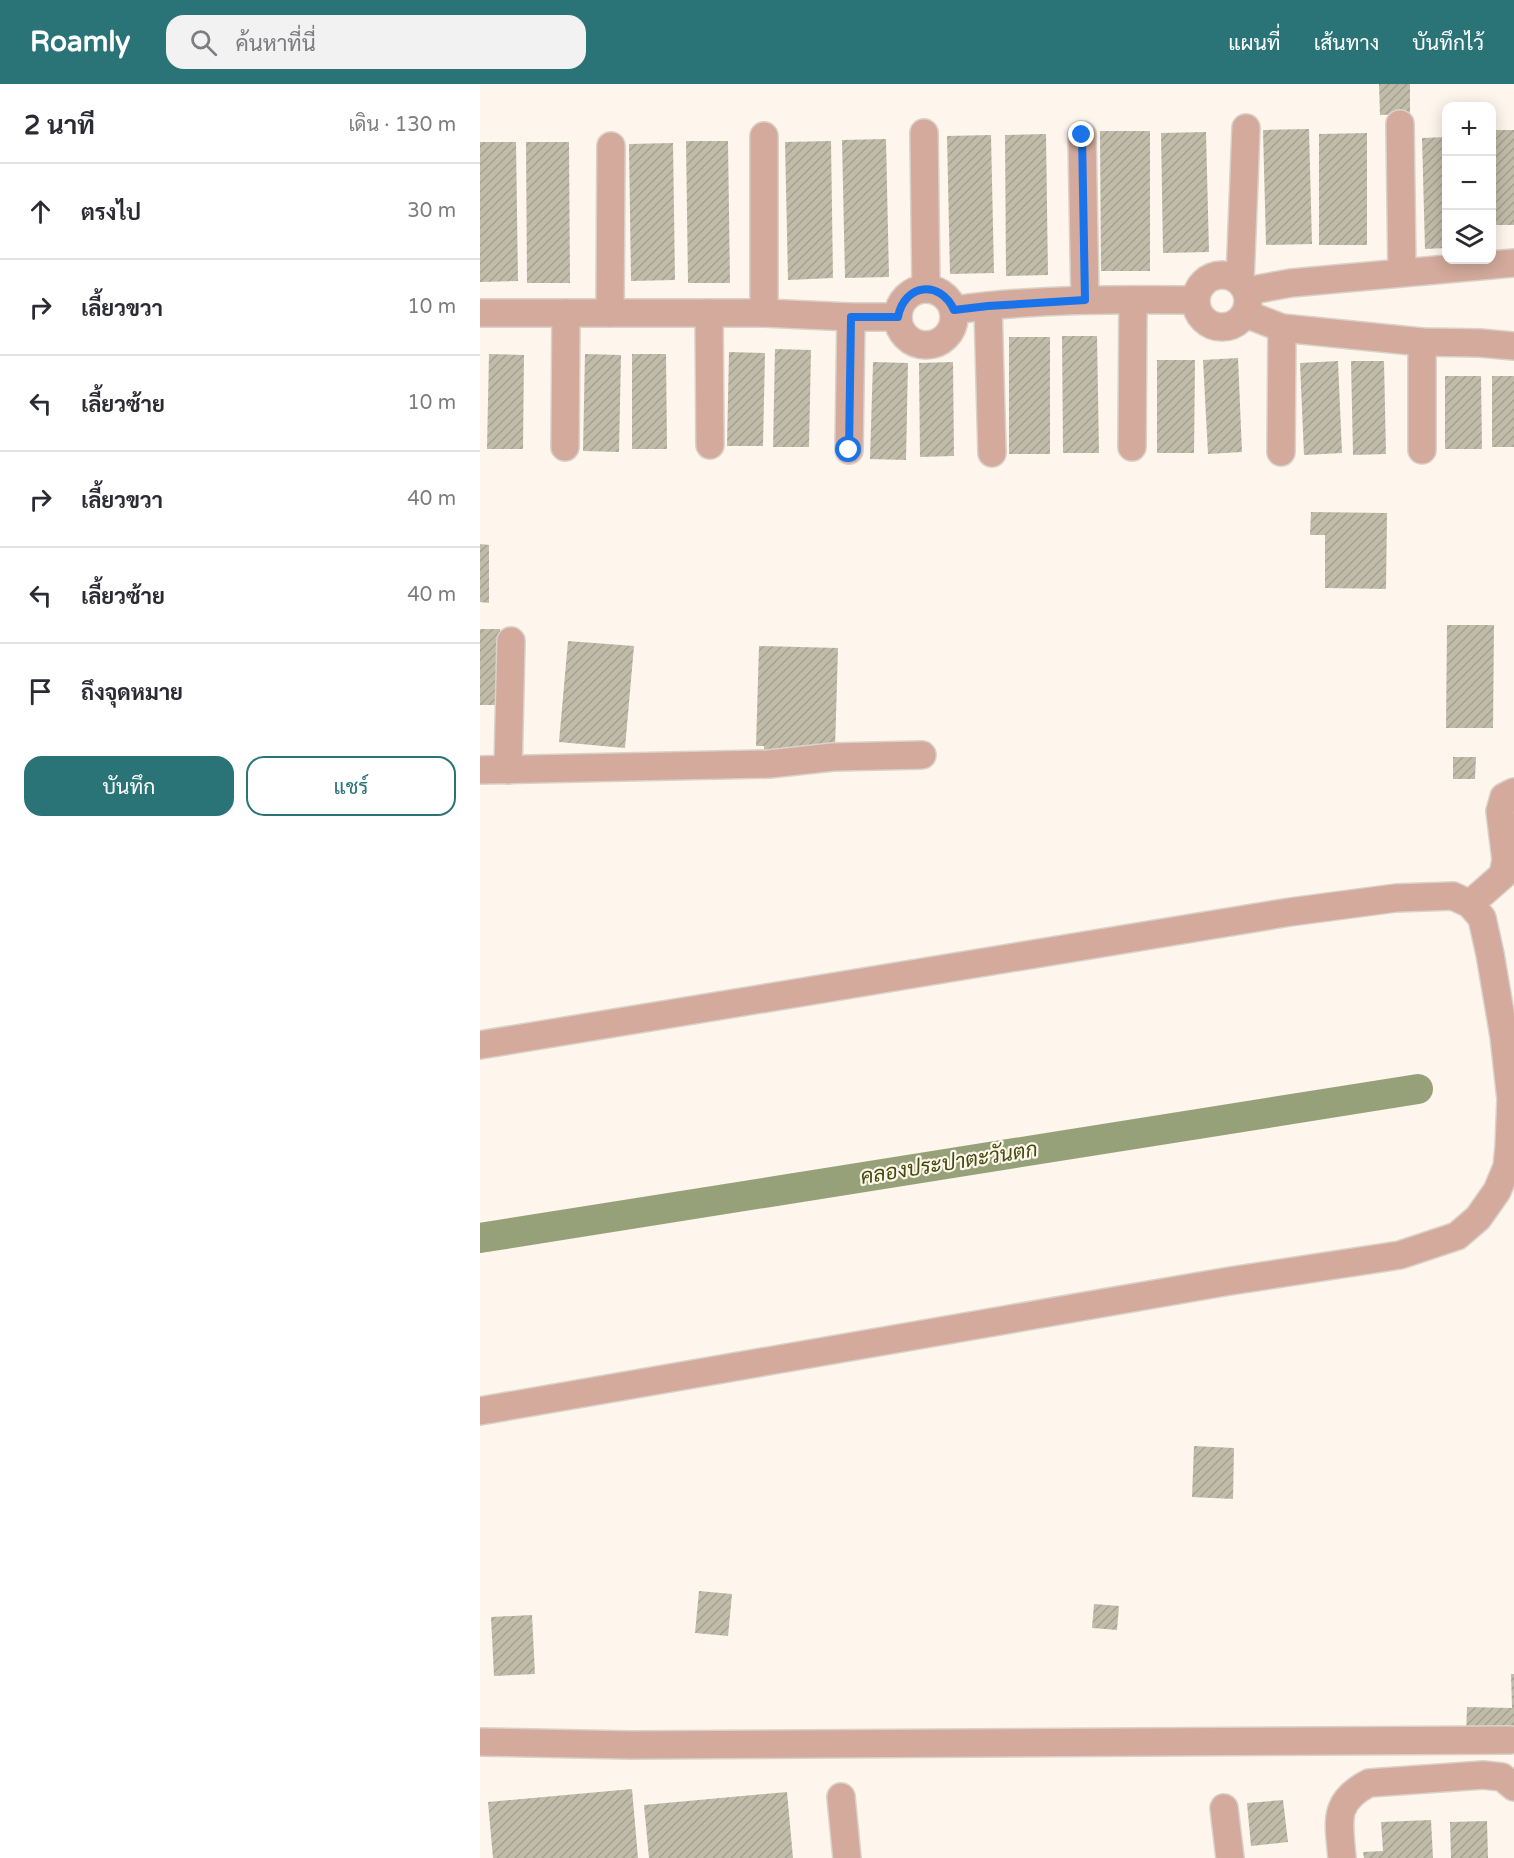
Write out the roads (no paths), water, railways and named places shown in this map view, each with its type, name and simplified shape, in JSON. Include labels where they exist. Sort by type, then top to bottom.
[{"type":"street","points":[[1400,124],[1402,272]]},
{"type":"street","points":[[1246,128],[1244,295],[1238,322],[1227,327],[1215,327],[1205,321],[1198,311],[1196,300],[1199,288],[1207,279],[1218,275],[1230,275],[1244,295],[1282,328],[1422,342],[1514,346]]},
{"type":"street","points":[[924,133],[926,289]]},
{"type":"street","points":[[1082,135],[1085,300]]},
{"type":"street","points":[[764,136],[764,313]]},
{"type":"street","points":[[610,313],[611,146]]},
{"type":"street","points":[[1244,295],[1291,283],[1514,263]]},
{"type":"street","points":[[926,289],[935,290],[944,295],[954,310],[954,322],[949,333],[941,341],[930,345],[918,344],[908,338],[901,329],[898,317],[900,307],[906,298],[915,291],[926,289]]},
{"type":"street","points":[[954,310],[1085,300],[1196,300]]},
{"type":"street","points":[[1132,447],[1133,300]]},
{"type":"street","points":[[988,306],[992,453]]},
{"type":"street","points":[[480,313],[764,313],[898,317]]},
{"type":"street","points":[[565,447],[566,313]]},
{"type":"street","points":[[709,313],[710,445]]},
{"type":"street","points":[[849,450],[851,317]]},
{"type":"street","points":[[1281,452],[1282,328]]},
{"type":"street","points":[[1422,342],[1422,450]]},
{"type":"street","points":[[508,770],[512,641]]},
{"type":"street","points":[[480,770],[769,764],[833,757],[922,755]]},
{"type":"street","points":[[1470,904],[1503,875],[1506,860],[1500,811],[1504,797],[1514,792]]},
{"type":"street","points":[[480,1045],[1290,912],[1423,896],[1453,896],[1470,904],[1482,918],[1492,966],[1511,1099],[1506,1167],[1497,1191],[1478,1218],[1457,1236],[1400,1255],[1230,1281],[480,1411]]},
{"type":"street","points":[[480,1742],[631,1745],[1510,1740]]},
{"type":"street","points":[[1342,1858],[1339,1823],[1343,1803],[1353,1791],[1369,1783],[1483,1775],[1502,1777],[1514,1787]]},
{"type":"street","points":[[841,1797],[847,1858]]},
{"type":"street","points":[[1224,1808],[1230,1858]]},
{"type":"waterway","name":"คลองประปาตะวันตก","points":[[480,1238],[1418,1089]]}]
